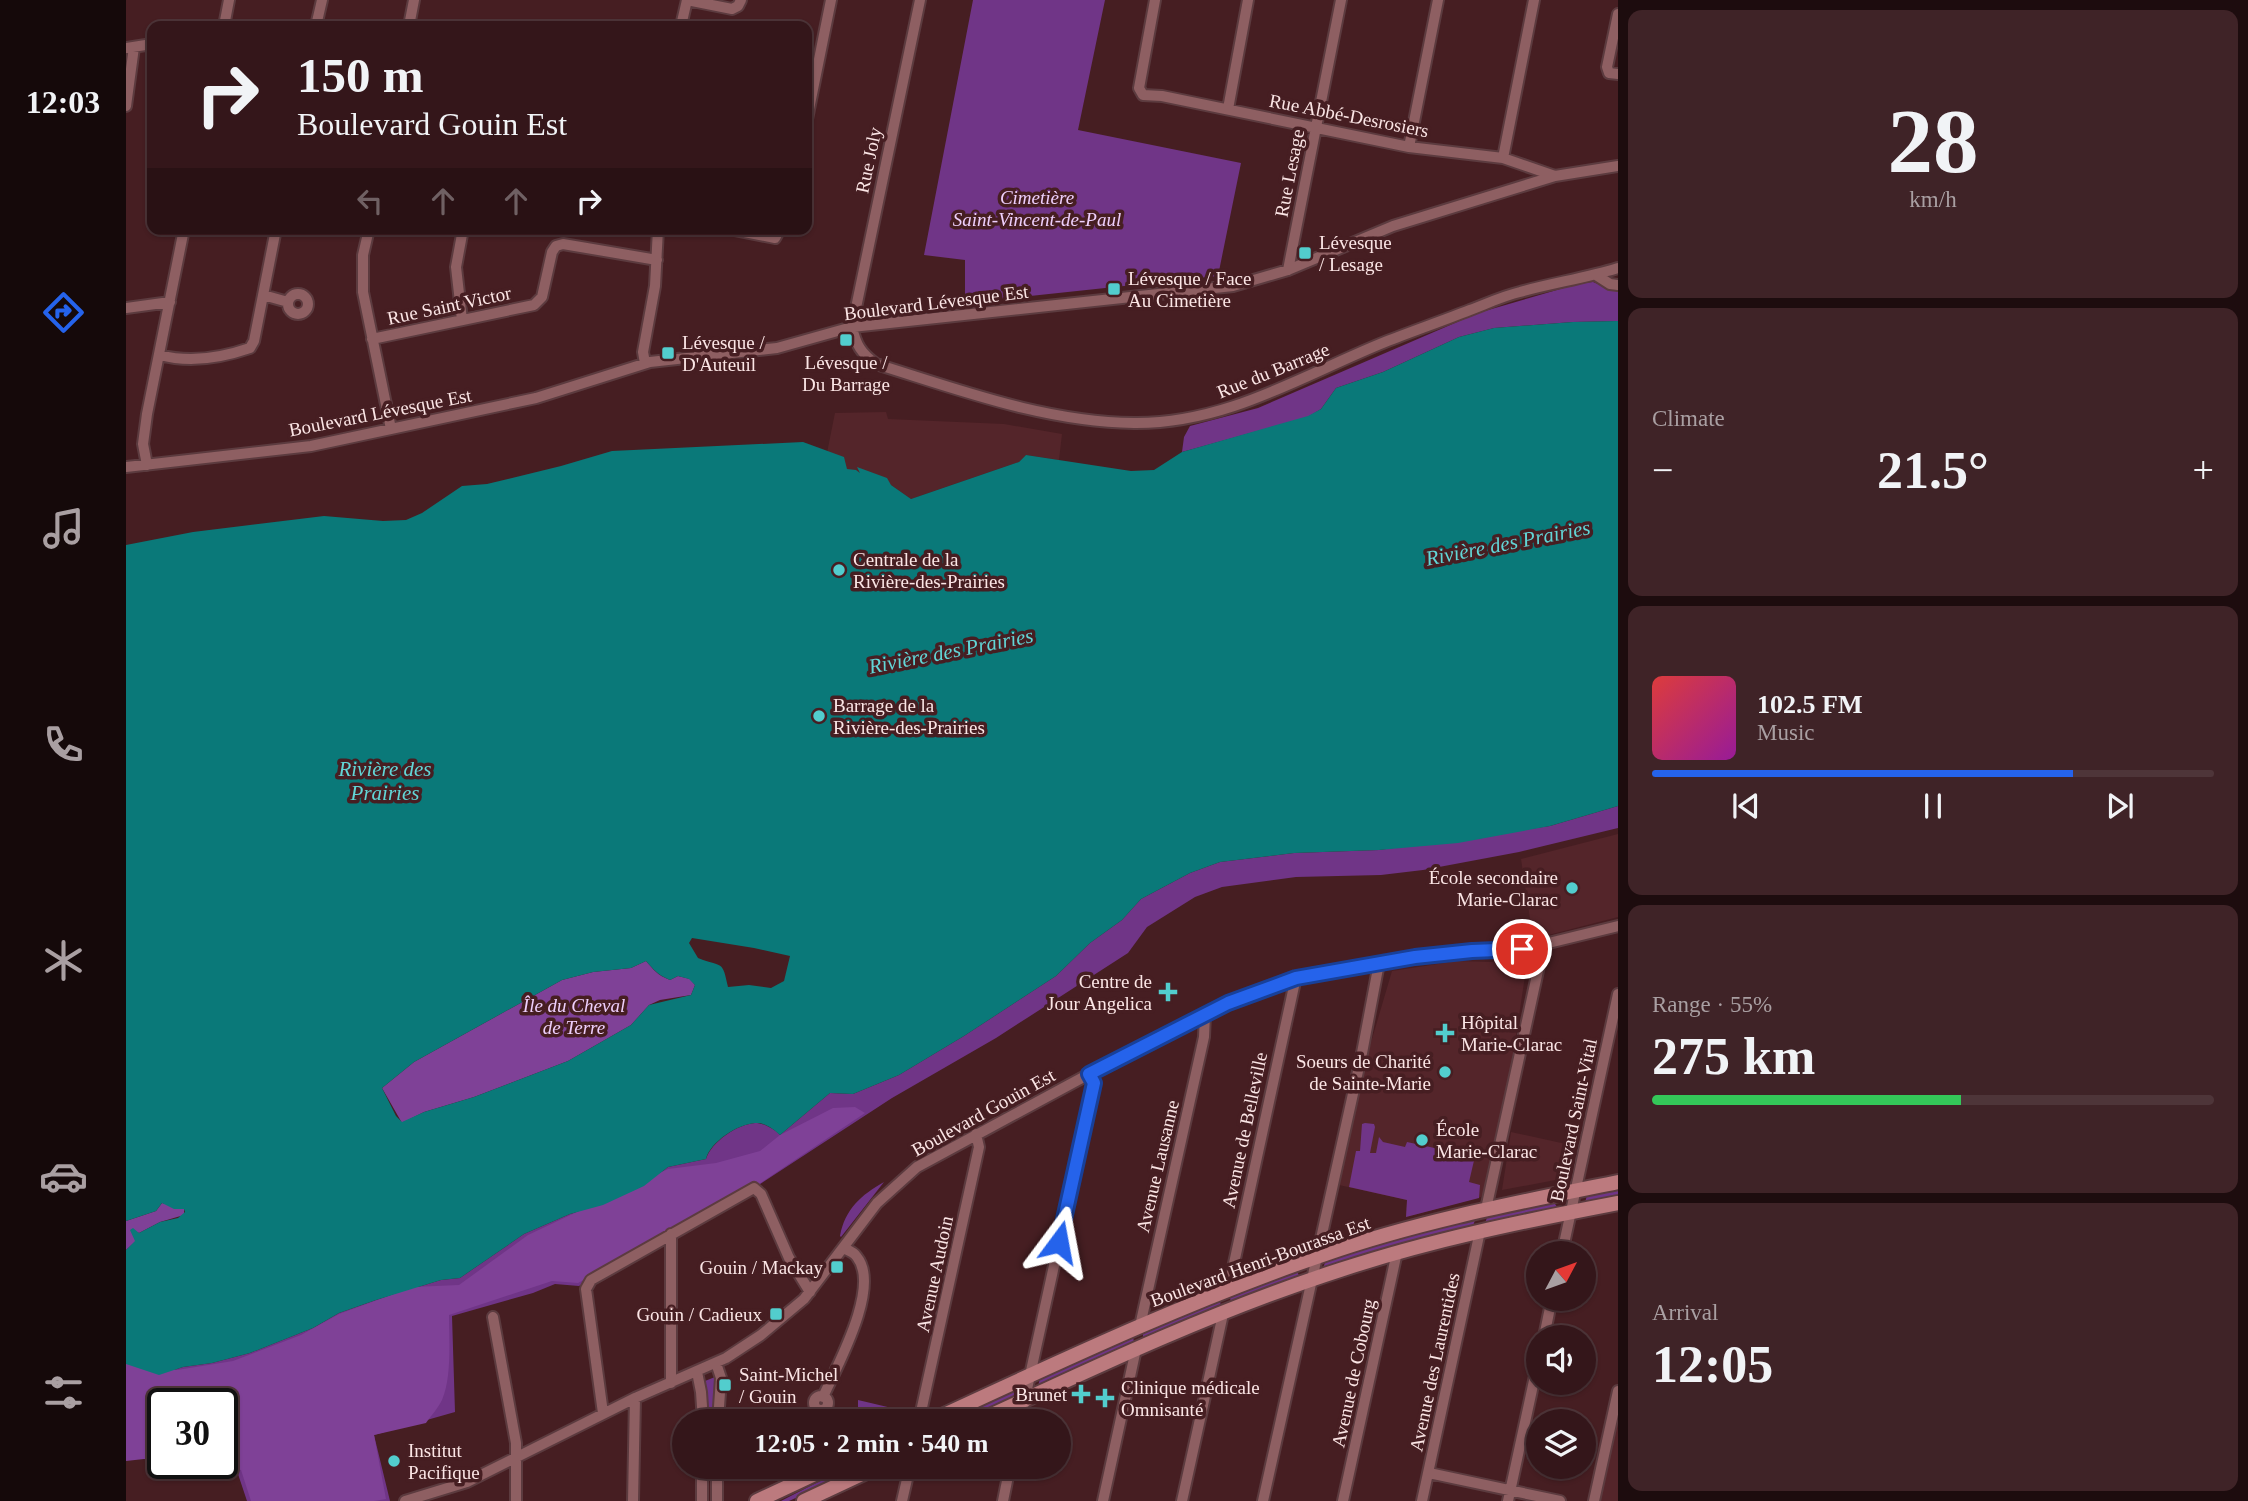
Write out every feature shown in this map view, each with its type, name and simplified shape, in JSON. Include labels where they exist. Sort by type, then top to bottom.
[{"type":"main road","name":"Boulevard Henri-Bourassa Est","points":[[957,1409],[1140,1326],[1316,1257],[1408,1228],[1618,1182]]},
{"type":"main road","name":"Boulevard Henri-Bourassa Est","points":[[1005,1409],[1136,1349],[1311,1280],[1397,1252],[1480,1231],[1618,1203]]},
{"type":"main road","points":[[757,1501],[804,1479]]},
{"type":"main road","points":[[804,1501],[851,1479]]},
{"type":"street","points":[[225,21],[229,0]]},
{"type":"street","points":[[317,21],[322,0]]},
{"type":"street","points":[[411,21],[414,0]]},
{"type":"street","points":[[682,21],[687,0],[732,9],[738,6],[741,0]]},
{"type":"street","points":[[812,92],[831,0]]},
{"type":"street","name":"Rue Joly","points":[[852,327],[920,0]]},
{"type":"street","name":"Rue Abbé-Desrosiers","points":[[1155,0],[1139,88],[1143,95],[1162,96],[1409,147],[1503,158],[1555,176]]},
{"type":"street","points":[[1228,109],[1248,0]]},
{"type":"street","name":"Rue Lesage","points":[[1288,270],[1341,0]]},
{"type":"street","points":[[1409,147],[1438,0]]},
{"type":"street","points":[[1503,158],[1534,0]]},
{"type":"street","points":[[1618,14],[1607,67],[1609,73],[1618,74]]},
{"type":"street","points":[[126,106],[130,48]]},
{"type":"street","name":"Boulevard Lévesque Est","points":[[126,467],[311,446],[536,398],[645,363],[777,348],[852,327],[1233,286],[1288,270],[1393,226],[1555,176],[1618,166]]},
{"type":"street","points":[[147,465],[145,434],[183,235]]},
{"type":"street","points":[[160,355],[180,361],[232,355],[250,348],[254,341],[275,235]]},
{"type":"street","points":[[368,235],[363,255],[363,292],[391,429]]},
{"type":"street","points":[[462,235],[456,267],[462,320]]},
{"type":"street","points":[[645,363],[643,352],[654,293],[658,235]]},
{"type":"street","points":[[760,235],[775,238],[777,235]]},
{"type":"street","name":"Rue Saint Victor","points":[[372,339],[534,305],[542,297],[555,246],[563,244],[657,260]]},
{"type":"street","name":"Rue du Barrage","points":[[852,327],[863,355],[876,364],[1000,402],[1057,415],[1099,421],[1158,422],[1209,414],[1264,397],[1382,343],[1518,292],[1618,268]]},
{"type":"street","points":[[1596,275],[1610,284],[1618,285]]},
{"type":"street","points":[[263,295],[288,302]]},
{"type":"street","points":[[126,308],[170,302]]},
{"type":"street","name":"Boulevard Gouin Est","points":[[405,1501],[467,1482],[603,1413],[716,1363],[761,1335],[810,1292],[877,1203],[917,1167],[1205,1014],[1253,992],[1296,978],[1379,963],[1472,951],[1537,947],[1618,926]]},
{"type":"street","points":[[1486,1209],[1539,966],[1537,947]]},
{"type":"street","points":[[1264,1501],[1379,963]]},
{"type":"street","name":"Avenue de Belleville","points":[[1228,1291],[1296,978]]},
{"type":"street","name":"Boulevard Saint-Vital","points":[[1565,1241],[1618,994]]},
{"type":"street","name":"Avenue Lausanne","points":[[1140,1326],[1204,1037],[1205,1014]]},
{"type":"street","points":[[1022,1409],[1094,1083],[1089,1074]]},
{"type":"street","name":"Avenue Audoin","points":[[922,1409],[979,1147],[976,1134]]},
{"type":"street","points":[[603,1413],[586,1296],[587,1284],[591,1280],[754,1188],[761,1194],[789,1258],[810,1292]]},
{"type":"street","name":"Avenue des Laurentides","points":[[1422,1501],[1480,1231]]},
{"type":"street","points":[[671,1234],[671,1383]]},
{"type":"street","points":[[823,1396],[863,1305],[862,1265],[855,1254],[844,1248]]},
{"type":"street","name":"Avenue de Cobourg","points":[[1343,1501],[1397,1252]]},
{"type":"street","points":[[1182,1501],[1223,1314]]},
{"type":"street","points":[[493,1317],[517,1456],[516,1501]]},
{"type":"street","points":[[1103,1501],[1136,1349]]},
{"type":"street","points":[[716,1363],[721,1378],[719,1409]]},
{"type":"street","points":[[697,1372],[702,1409]]},
{"type":"street","points":[[1594,1501],[1618,1391]]},
{"type":"street","points":[[1509,1496],[1531,1395]]},
{"type":"street","points":[[633,1501],[635,1398]]},
{"type":"street","points":[[1429,1473],[1509,1496],[1560,1501]]},
{"type":"street","points":[[702,1479],[702,1501]]},
{"type":"street","points":[[717,1479],[717,1501]]},
{"type":"street","points":[[902,1501],[907,1479]]},
{"type":"street","points":[[1003,1501],[1007,1479]]},
{"type":"shaded area","points":[[886,412],[888,419],[1004,424],[1062,434],[1059,460],[1026,455],[1019,462],[911,499],[891,485],[847,469],[827,453],[835,413]]},
{"type":"shaded area","name":"École secondaire Marie-Clarac","points":[[1618,834],[1618,917],[1533,939],[1521,859]]},
{"type":"shaded area","points":[[1457,961],[1527,963],[1510,1075],[1481,1197],[1406,1217],[1407,1200],[1339,1185],[1367,1056],[1392,971]]},
{"type":"shaded area","points":[[1511,1132],[1575,1146],[1566,1178],[1502,1190]]},
{"type":"shaded area","points":[[1618,1391],[1618,1501],[1594,1501]]},
{"type":"green space","name":"Cimetière Saint-Vincent-de-Paul","points":[[973,0],[1105,0],[1078,130],[1241,163],[1218,276],[965,303],[965,260],[924,255]]},
{"type":"green space","points":[[1593,282],[1618,292],[1618,321],[1494,328],[1459,337],[1383,372],[1336,388],[1321,409],[1308,417],[1182,452],[1184,437],[1190,426],[1258,408],[1478,313],[1581,283]]},
{"type":"green space","points":[[1618,806],[1618,828],[1519,852],[1381,875],[1296,877],[1222,887],[1195,897],[1147,927],[1128,953],[996,1038],[892,1098],[754,1188],[579,1286],[555,1284],[452,1316],[455,1412],[374,1435],[390,1501],[247,1501],[238,1474],[238,1388],[161,1388],[159,1375],[183,1367],[250,1353],[313,1328],[339,1313],[441,1280],[460,1278],[524,1234],[570,1214],[603,1205],[644,1186],[668,1167],[706,1159],[719,1140],[748,1124],[758,1123],[780,1135],[830,1093],[853,1094],[899,1075],[964,1036],[1056,976],[1090,943],[1122,920],[1141,899],[1190,873],[1220,862],[1294,853],[1379,850],[1550,826]]},
{"type":"green space","name":"Île du Cheval de Terre","points":[[646,961],[659,974],[670,980],[678,976],[690,979],[695,985],[691,995],[660,1000],[649,1005],[631,1025],[568,1061],[474,1097],[424,1112],[402,1123],[382,1088],[414,1062],[562,980],[593,972],[631,968]]},
{"type":"green space","points":[[855,1107],[865,1113],[759,1184],[578,1283],[552,1281],[449,1315],[449,1370],[439,1406],[426,1423],[374,1435],[386,1499],[251,1501],[241,1470],[238,1470],[238,1388],[147,1388],[147,1459],[126,1461],[126,1359],[177,1370],[233,1361],[301,1335],[339,1314],[413,1287],[459,1285],[528,1235],[668,1169],[716,1163],[760,1151],[780,1135],[833,1108]]},
{"type":"green space","points":[[1362,1124],[1374,1124],[1375,1127],[1370,1153],[1376,1153],[1379,1137],[1383,1142],[1405,1147],[1407,1142],[1462,1154],[1466,1150],[1476,1152],[1469,1182],[1480,1185],[1479,1198],[1406,1217],[1407,1200],[1349,1187],[1356,1151],[1360,1151]]},
{"type":"green space","points":[[884,1182],[841,1237],[842,1226],[850,1210],[868,1192]]},
{"type":"green space","points":[[1618,1189],[1618,1197],[1585,1203],[1587,1195]]},
{"type":"green space","points":[[1557,1201],[1555,1204],[1558,1208],[1485,1223],[1488,1215]]},
{"type":"green space","points":[[162,1203],[184,1209],[184,1215],[160,1222],[139,1233],[135,1231],[136,1241],[126,1250],[126,1221],[156,1211]]},
{"type":"green space","points":[[1476,1217],[1473,1226],[1323,1268],[1326,1260]]},
{"type":"green space","points":[[1297,1271],[1300,1278],[1231,1304],[1230,1297]]},
{"type":"green space","points":[[1220,1300],[1221,1308],[1143,1339],[1143,1331]]},
{"type":"green space","points":[[1133,1336],[1134,1343],[1038,1387],[1040,1378]]},
{"type":"green space","points":[[715,1377],[714,1409],[708,1409],[705,1381]]},
{"type":"green space","points":[[1018,1387],[1016,1397],[990,1409],[971,1409]]},
{"type":"green space","points":[[858,1400],[896,1409],[858,1409]]},
{"type":"green space","points":[[824,1479],[838,1479],[789,1501],[781,1501]]},
{"type":"water","name":"Rivière des Prairies","points":[[1618,321],[1618,806],[1550,826],[1458,843],[1379,850],[1294,853],[1220,862],[1190,873],[1141,899],[1122,920],[1090,943],[1056,976],[964,1036],[899,1075],[853,1094],[830,1093],[780,1135],[762,1124],[748,1124],[719,1140],[706,1159],[668,1167],[644,1186],[603,1205],[570,1214],[524,1234],[460,1278],[441,1280],[339,1313],[313,1328],[250,1353],[183,1367],[159,1375],[126,1364],[126,1250],[135,1241],[130,1230],[133,1228],[139,1233],[160,1222],[178,1218],[185,1212],[184,1209],[174,1209],[162,1203],[156,1211],[126,1221],[126,545],[193,532],[324,516],[383,521],[406,520],[422,513],[462,486],[487,484],[612,451],[803,442],[844,457],[847,469],[860,473],[857,467],[887,478],[891,485],[911,499],[1019,462],[1026,455],[1131,471],[1154,470],[1182,452],[1308,416],[1321,409],[1336,388],[1383,372],[1459,337],[1494,328]],"holes":[[[692,938],[790,956],[784,981],[771,988],[749,985],[728,987],[720,966],[698,958],[689,943]],[[646,961],[656,972],[670,980],[678,976],[689,979],[695,985],[691,995],[649,1005],[631,1025],[568,1061],[402,1122],[396,1116],[382,1088],[414,1062],[562,980],[593,972],[631,968]]]},
{"type":"place","name":"Lévesque / Lesage","points":[[1305,253]]},
{"type":"place","name":"Lévesque / Face Au Cimetière","points":[[1114,289]]},
{"type":"place","name":"Lévesque / Du Barrage","points":[[846,340]]},
{"type":"place","name":"Lévesque / D'Auteuil","points":[[668,353]]},
{"type":"place","name":"Centrale de la Rivière-des-Prairies","points":[[839,570]]},
{"type":"place","name":"Barrage de la Rivière-des-Prairies","points":[[819,716]]},
{"type":"place","name":"École secondaire Marie-Clarac","points":[[1572,888]]},
{"type":"place","name":"Centre de Jour Angelica","points":[[1168,992]]},
{"type":"place","name":"Hôpital Marie-Clarac","points":[[1445,1033]]},
{"type":"place","name":"Soeurs de Charité de Sainte-Marie","points":[[1445,1072]]},
{"type":"place","name":"École Marie-Clarac","points":[[1422,1140]]},
{"type":"place","name":"Gouin / Mackay","points":[[837,1267]]},
{"type":"place","name":"Gouin / Cadieux","points":[[776,1314]]},
{"type":"place","name":"Saint-Michel / Gouin","points":[[725,1385]]},
{"type":"place","name":"Brunet","points":[[1081,1394]]},
{"type":"place","name":"Clinique médicale Omnisanté","points":[[1105,1398]]},
{"type":"place","name":"Institut Pacifique","points":[[394,1461]]},
{"type":"route","points":[[1059,1242],[1094,1083],[1089,1074],[1228,1003],[1282,982],[1311,974],[1415,957],[1522,949]]}]
